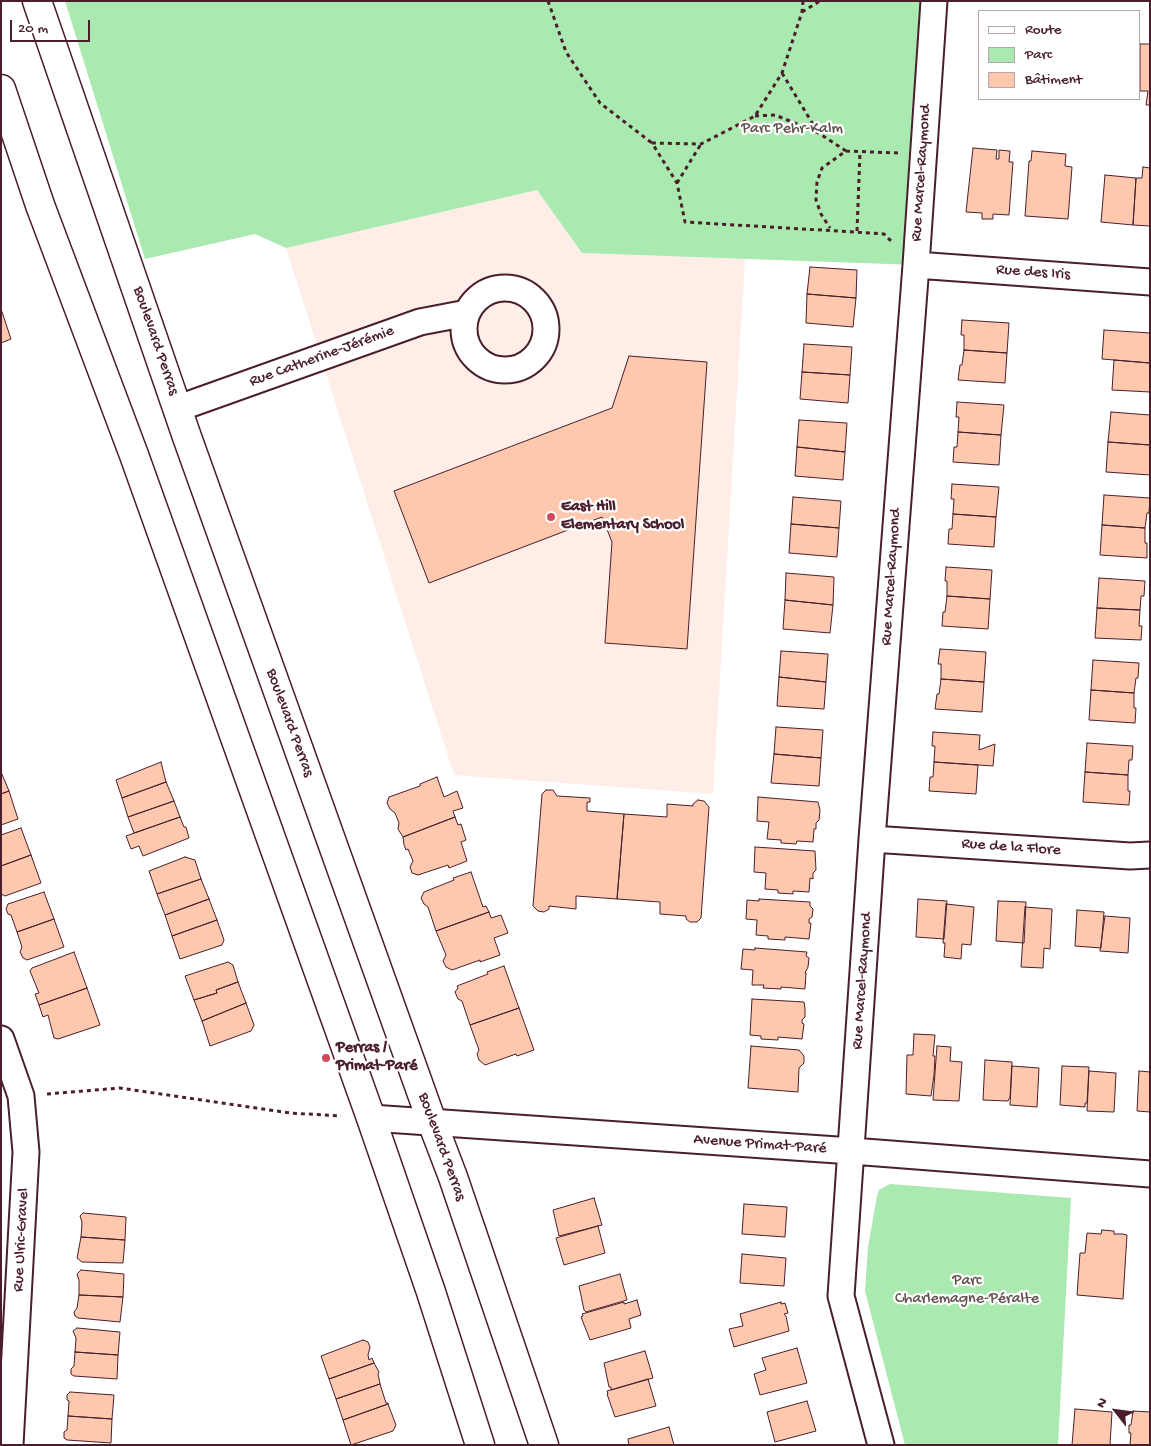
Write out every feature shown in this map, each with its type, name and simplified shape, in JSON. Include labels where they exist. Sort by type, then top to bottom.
[{"type":"main road","name":"Boulevard Perras","points":[[37,1],[191,447],[453,1177],[544,1445]]},
{"type":"main road","points":[[1,89],[40,205],[134,455],[371,1118],[431,1292],[480,1445]]},
{"type":"street","name":"Rue Marcel-Raymond","points":[[881,1445],[841,1296],[872,838],[916,265],[934,2]]},
{"type":"street","name":"Rue des Iris","points":[[916,265],[1150,282]]},
{"type":"street","name":"Rue Catherine-Jérémie","points":[[179,408],[420,322],[467,313]]},
{"type":"street","name":"Rue de la Flore","points":[[872,838],[1130,856],[1150,855]]},
{"type":"street","name":"Rue Ulric-Gravel","points":[[1,1039],[22,1096],[26,1152],[10,1445]]},
{"type":"street","name":"Avenue Primat-Paré","points":[[371,1118],[852,1151],[1150,1174]]},
{"type":"path","points":[[548,1],[566,52],[600,103],[652,143],[677,183],[685,222],[830,229],[884,234],[916,265]]},
{"type":"path","points":[[755,116],[782,73],[802,12],[803,1]]},
{"type":"path","points":[[802,12],[820,1]]},
{"type":"path","points":[[782,73],[817,132]]},
{"type":"path","points":[[652,143],[701,144],[755,116],[776,115],[817,132],[846,151],[923,154]]},
{"type":"path","points":[[677,183],[701,144]]},
{"type":"path","points":[[830,229],[821,214],[816,200],[816,182],[822,168],[846,151]]},
{"type":"path","points":[[857,231],[860,152]]},
{"type":"path","points":[[22,1096],[120,1088],[290,1113],[371,1118]]},
{"type":"shaded area","name":"East Hill Elementary School","points":[[537,190],[583,253],[745,259],[713,794],[454,775],[286,248]]},
{"type":"green space","name":"Parc Pehr-Kalm","points":[[65,1],[935,1],[916,265],[582,253],[537,190],[286,248],[255,234],[145,259]]},
{"type":"green space","name":"Parc Charlemagne-Péralte","points":[[890,1184],[1071,1198],[1058,1445],[905,1445],[865,1291],[868,1247],[877,1196],[879,1190]]},
{"type":"building","points":[[1141,44],[1150,44],[1150,105],[1146,105],[1148,91],[1141,91]]},
{"type":"building","points":[[973,148],[997,150],[996,159],[999,159],[999,150],[1010,151],[1009,162],[1013,162],[1009,215],[993,214],[993,219],[982,219],[982,213],[966,212]]},
{"type":"building","points":[[1032,151],[1066,154],[1065,166],[1072,167],[1068,219],[1025,216],[1029,161],[1031,161]]},
{"type":"building","points":[[1143,167],[1150,168],[1150,226],[1133,225],[1136,178],[1142,178]]},
{"type":"building","points":[[1105,175],[1136,178],[1133,225],[1101,222]]},
{"type":"building","points":[[810,267],[857,270],[856,298],[807,294]]},
{"type":"building","points":[[807,294],[856,298],[853,327],[806,323]]},
{"type":"building","points":[[1,309],[11,339],[1,343]]},
{"type":"building","points":[[962,320],[1009,323],[1007,353],[964,350],[964,335],[961,335]]},
{"type":"building","points":[[1104,330],[1150,333],[1150,363],[1102,359]]},
{"type":"building","points":[[804,344],[852,347],[850,375],[802,372]]},
{"type":"building","points":[[964,350],[1007,353],[1005,383],[958,380]]},
{"type":"building","points":[[629,356],[707,362],[687,649],[605,643],[612,542],[602,517],[429,583],[394,491],[612,408]]},
{"type":"building","points":[[1114,360],[1150,363],[1150,392],[1112,390]]},
{"type":"building","points":[[802,372],[850,375],[848,403],[800,399]]},
{"type":"building","points":[[957,402],[1004,405],[1001,435],[958,432]]},
{"type":"building","points":[[1111,412],[1150,415],[1150,445],[1108,442]]},
{"type":"building","points":[[799,420],[847,423],[845,452],[797,447]]},
{"type":"building","points":[[958,432],[1001,435],[999,465],[953,462]]},
{"type":"building","points":[[1108,442],[1150,445],[1150,475],[1106,472]]},
{"type":"building","points":[[797,447],[845,452],[843,480],[795,476]]},
{"type":"building","points":[[952,484],[999,487],[996,517],[953,514]]},
{"type":"building","points":[[1104,495],[1150,498],[1145,528],[1102,525]]},
{"type":"building","points":[[793,497],[841,501],[839,528],[791,524]]},
{"type":"building","points":[[953,514],[996,517],[994,547],[948,544]]},
{"type":"building","points":[[791,524],[839,528],[837,557],[789,553]]},
{"type":"building","points":[[1102,525],[1145,528],[1147,558],[1100,555]]},
{"type":"building","points":[[946,567],[992,570],[990,599],[947,596]]},
{"type":"building","points":[[786,573],[834,577],[833,605],[785,600]]},
{"type":"building","points":[[1099,578],[1145,581],[1144,596],[1141,596],[1140,610],[1097,608]]},
{"type":"building","points":[[947,596],[990,599],[988,629],[942,626]]},
{"type":"building","points":[[785,600],[833,605],[830,633],[783,629]]},
{"type":"building","points":[[1097,608],[1140,610],[1139,626],[1142,626],[1141,640],[1095,638]]},
{"type":"building","points":[[940,649],[986,652],[984,682],[941,679],[941,664],[938,664]]},
{"type":"building","points":[[781,651],[828,654],[826,682],[779,677]]},
{"type":"building","points":[[1093,660],[1139,663],[1134,693],[1091,690]]},
{"type":"building","points":[[779,677],[826,682],[824,709],[777,706]]},
{"type":"building","points":[[941,679],[984,682],[982,712],[935,709]]},
{"type":"building","points":[[1091,690],[1134,693],[1135,723],[1089,720]]},
{"type":"building","points":[[776,727],[823,730],[821,758],[774,754]]},
{"type":"building","points":[[933,732],[980,735],[979,750],[995,744],[993,766],[934,762],[935,746],[932,746]]},
{"type":"building","points":[[1087,743],[1133,746],[1132,760],[1129,760],[1128,775],[1085,772]]},
{"type":"building","points":[[774,754],[821,758],[819,786],[771,783]]},
{"type":"building","points":[[161,762],[166,782],[122,798],[116,780]]},
{"type":"building","points":[[934,762],[978,765],[976,794],[929,791],[930,777],[933,777]]},
{"type":"building","points":[[1,772],[9,791],[1,794]]},
{"type":"building","points":[[1085,772],[1128,775],[1129,805],[1083,802]]},
{"type":"building","points":[[437,777],[444,797],[457,791],[463,808],[453,811],[455,817],[403,837],[398,829],[399,823],[395,813],[387,803],[389,797],[420,786],[420,784]]},
{"type":"building","points":[[166,782],[174,801],[128,817],[122,798]]},
{"type":"building","points":[[546,790],[553,790],[557,796],[590,798],[590,802],[587,802],[587,811],[624,814],[617,899],[576,896],[576,909],[549,906],[549,909],[544,912],[538,911],[533,906],[542,794]]},
{"type":"building","points":[[9,791],[18,819],[1,825],[1,794]]},
{"type":"building","points":[[758,797],[818,802],[820,810],[819,820],[816,823],[816,829],[814,829],[813,842],[797,841],[796,844],[781,843],[781,840],[767,839],[769,822],[757,821]]},
{"type":"building","points":[[698,800],[704,801],[709,807],[701,918],[697,922],[690,922],[686,919],[686,916],[660,914],[660,902],[617,899],[624,814],[667,817],[667,804],[693,806]]},
{"type":"building","points":[[174,801],[180,817],[134,833],[128,817]]},
{"type":"building","points":[[180,817],[184,827],[186,827],[189,838],[143,856],[139,846],[131,849],[126,836]]},
{"type":"building","points":[[455,817],[458,825],[461,824],[466,840],[461,842],[467,861],[449,868],[448,865],[418,875],[412,873],[410,867],[413,861],[408,849],[406,850],[403,837]]},
{"type":"building","points":[[21,828],[31,855],[1,866],[1,835]]},
{"type":"building","points":[[755,847],[815,851],[816,870],[813,873],[813,879],[810,878],[809,892],[793,891],[793,894],[778,893],[778,890],[765,889],[766,873],[754,872]]},
{"type":"building","points":[[31,855],[41,883],[5,896],[1,894],[1,866]]},
{"type":"building","points":[[185,857],[195,860],[201,879],[157,894],[149,871]]},
{"type":"building","points":[[471,872],[483,907],[486,906],[489,912],[436,931],[428,907],[421,898],[424,892],[454,880],[453,878]]},
{"type":"building","points":[[201,879],[209,899],[165,915],[157,894]]},
{"type":"building","points":[[44,892],[54,919],[17,932],[11,915],[8,914],[6,909],[8,904]]},
{"type":"building","points":[[209,899],[217,920],[172,936],[165,915]]},
{"type":"building","points":[[759,899],[810,902],[810,906],[813,909],[812,917],[809,919],[809,923],[811,923],[809,939],[785,937],[785,940],[768,939],[768,936],[756,935],[757,920],[746,919],[747,900],[759,901]]},
{"type":"building","points":[[918,899],[947,901],[944,939],[916,937]]},
{"type":"building","points":[[998,901],[1026,902],[1024,943],[996,941]]},
{"type":"building","points":[[946,904],[974,907],[971,945],[962,944],[961,959],[944,957],[945,943],[943,943]]},
{"type":"building","points":[[1025,907],[1052,909],[1050,949],[1044,948],[1043,968],[1021,967]]},
{"type":"building","points":[[1077,910],[1104,912],[1101,948],[1075,946]]},
{"type":"building","points":[[489,912],[491,918],[501,915],[508,933],[494,938],[500,955],[452,970],[446,967],[443,961],[446,955],[436,931]]},
{"type":"building","points":[[1105,916],[1130,918],[1128,953],[1100,951]]},
{"type":"building","points":[[54,919],[64,947],[27,960],[23,958],[20,952],[22,947],[17,932]]},
{"type":"building","points":[[217,920],[224,940],[222,945],[180,959],[172,936]]},
{"type":"building","points":[[755,948],[807,952],[806,956],[809,958],[805,973],[805,989],[763,988],[764,985],[752,985],[753,970],[741,969],[743,949],[755,950]]},
{"type":"building","points":[[74,952],[87,988],[39,1005],[35,994],[39,993],[30,971],[32,968]]},
{"type":"building","points":[[228,962],[233,965],[238,982],[216,990],[217,993],[194,1000],[185,976]]},
{"type":"building","points":[[504,966],[519,1008],[470,1025],[462,1001],[458,999],[455,992],[458,988],[457,986]]},
{"type":"building","points":[[238,982],[246,1003],[202,1021],[194,1000],[217,993],[216,990]]},
{"type":"building","points":[[87,988],[100,1025],[58,1039],[54,1038],[48,1015],[43,1017],[39,1005]]},
{"type":"building","points":[[752,999],[804,1002],[805,1017],[802,1020],[804,1024],[802,1039],[778,1037],[778,1040],[761,1039],[761,1036],[750,1035]]},
{"type":"building","points":[[246,1003],[254,1025],[251,1031],[210,1046],[202,1021]]},
{"type":"building","points":[[519,1008],[534,1050],[485,1065],[479,1060],[477,1054],[479,1050],[470,1025]]},
{"type":"building","points":[[914,1034],[935,1035],[934,1075],[931,1096],[906,1094],[907,1055],[913,1055]]},
{"type":"building","points":[[751,1046],[799,1050],[804,1056],[804,1063],[799,1068],[798,1092],[748,1088]]},
{"type":"building","points":[[937,1046],[951,1047],[950,1061],[962,1062],[959,1101],[933,1100]]},
{"type":"building","points":[[985,1060],[1012,1062],[1010,1097],[1008,1101],[983,1100]]},
{"type":"building","points":[[1012,1066],[1039,1068],[1037,1107],[1010,1105]]},
{"type":"building","points":[[1062,1066],[1089,1067],[1087,1103],[1085,1103],[1085,1107],[1060,1105]]},
{"type":"building","points":[[1089,1071],[1116,1073],[1114,1112],[1087,1111]]},
{"type":"building","points":[[1139,1071],[1150,1072],[1150,1112],[1137,1111]]},
{"type":"building","points":[[594,1198],[602,1225],[559,1236],[553,1210]]},
{"type":"building","points":[[744,1204],[787,1207],[785,1237],[742,1234]]},
{"type":"building","points":[[83,1213],[126,1217],[125,1240],[81,1237],[82,1222],[80,1216]]},
{"type":"building","points":[[598,1226],[605,1253],[564,1265],[556,1238]]},
{"type":"building","points":[[1102,1230],[1114,1231],[1114,1234],[1127,1235],[1123,1299],[1077,1295],[1080,1253],[1085,1253],[1087,1233],[1101,1234]]},
{"type":"building","points":[[81,1237],[125,1240],[123,1263],[82,1262],[77,1258]]},
{"type":"building","points":[[742,1254],[786,1258],[784,1286],[740,1283]]},
{"type":"building","points":[[81,1270],[124,1274],[123,1297],[79,1295],[77,1274]]},
{"type":"building","points":[[620,1274],[627,1300],[586,1312],[579,1286]]},
{"type":"building","points":[[79,1295],[123,1297],[120,1322],[78,1318],[74,1312],[77,1308]]},
{"type":"building","points":[[637,1300],[641,1315],[629,1319],[631,1328],[590,1340],[581,1317],[583,1316],[582,1314]]},
{"type":"building","points":[[781,1302],[781,1304],[785,1303],[788,1313],[784,1314],[789,1331],[734,1347],[729,1329],[743,1326],[740,1314]]},
{"type":"building","points":[[77,1328],[120,1332],[118,1355],[75,1352],[76,1338],[73,1331]]},
{"type":"building","points":[[363,1340],[368,1342],[370,1347],[369,1360],[372,1358],[374,1363],[329,1379],[321,1356]]},
{"type":"building","points":[[797,1348],[807,1383],[760,1395],[754,1374],[766,1370],[762,1358]]},
{"type":"building","points":[[645,1351],[653,1378],[611,1390],[604,1363]]},
{"type":"building","points":[[75,1352],[118,1355],[117,1379],[74,1376],[71,1374],[71,1369],[74,1366]]},
{"type":"building","points":[[374,1363],[379,1372],[380,1384],[336,1399],[329,1379]]},
{"type":"building","points":[[648,1379],[656,1406],[615,1417],[607,1391]]},
{"type":"building","points":[[380,1384],[388,1404],[343,1420],[336,1399]]},
{"type":"building","points":[[70,1392],[114,1395],[112,1419],[68,1416],[69,1401],[67,1400],[67,1395]]},
{"type":"building","points":[[807,1401],[816,1431],[775,1442],[767,1412]]},
{"type":"building","points":[[388,1404],[396,1425],[393,1431],[351,1445],[343,1420]]},
{"type":"building","points":[[1075,1409],[1112,1412],[1110,1445],[1072,1445]]},
{"type":"building","points":[[1133,1411],[1150,1412],[1150,1445],[1130,1445],[1131,1433],[1129,1433],[1129,1425],[1131,1425]]},
{"type":"building","points":[[68,1416],[112,1419],[111,1443],[67,1440],[64,1438],[64,1432],[67,1430]]},
{"type":"building","points":[[669,1427],[674,1445],[629,1445],[628,1439]]},
{"type":"place","name":"East Hill Elementary School","points":[[551,517]]},
{"type":"place","name":"Perras / Primat-Paré","points":[[326,1058]]}]
